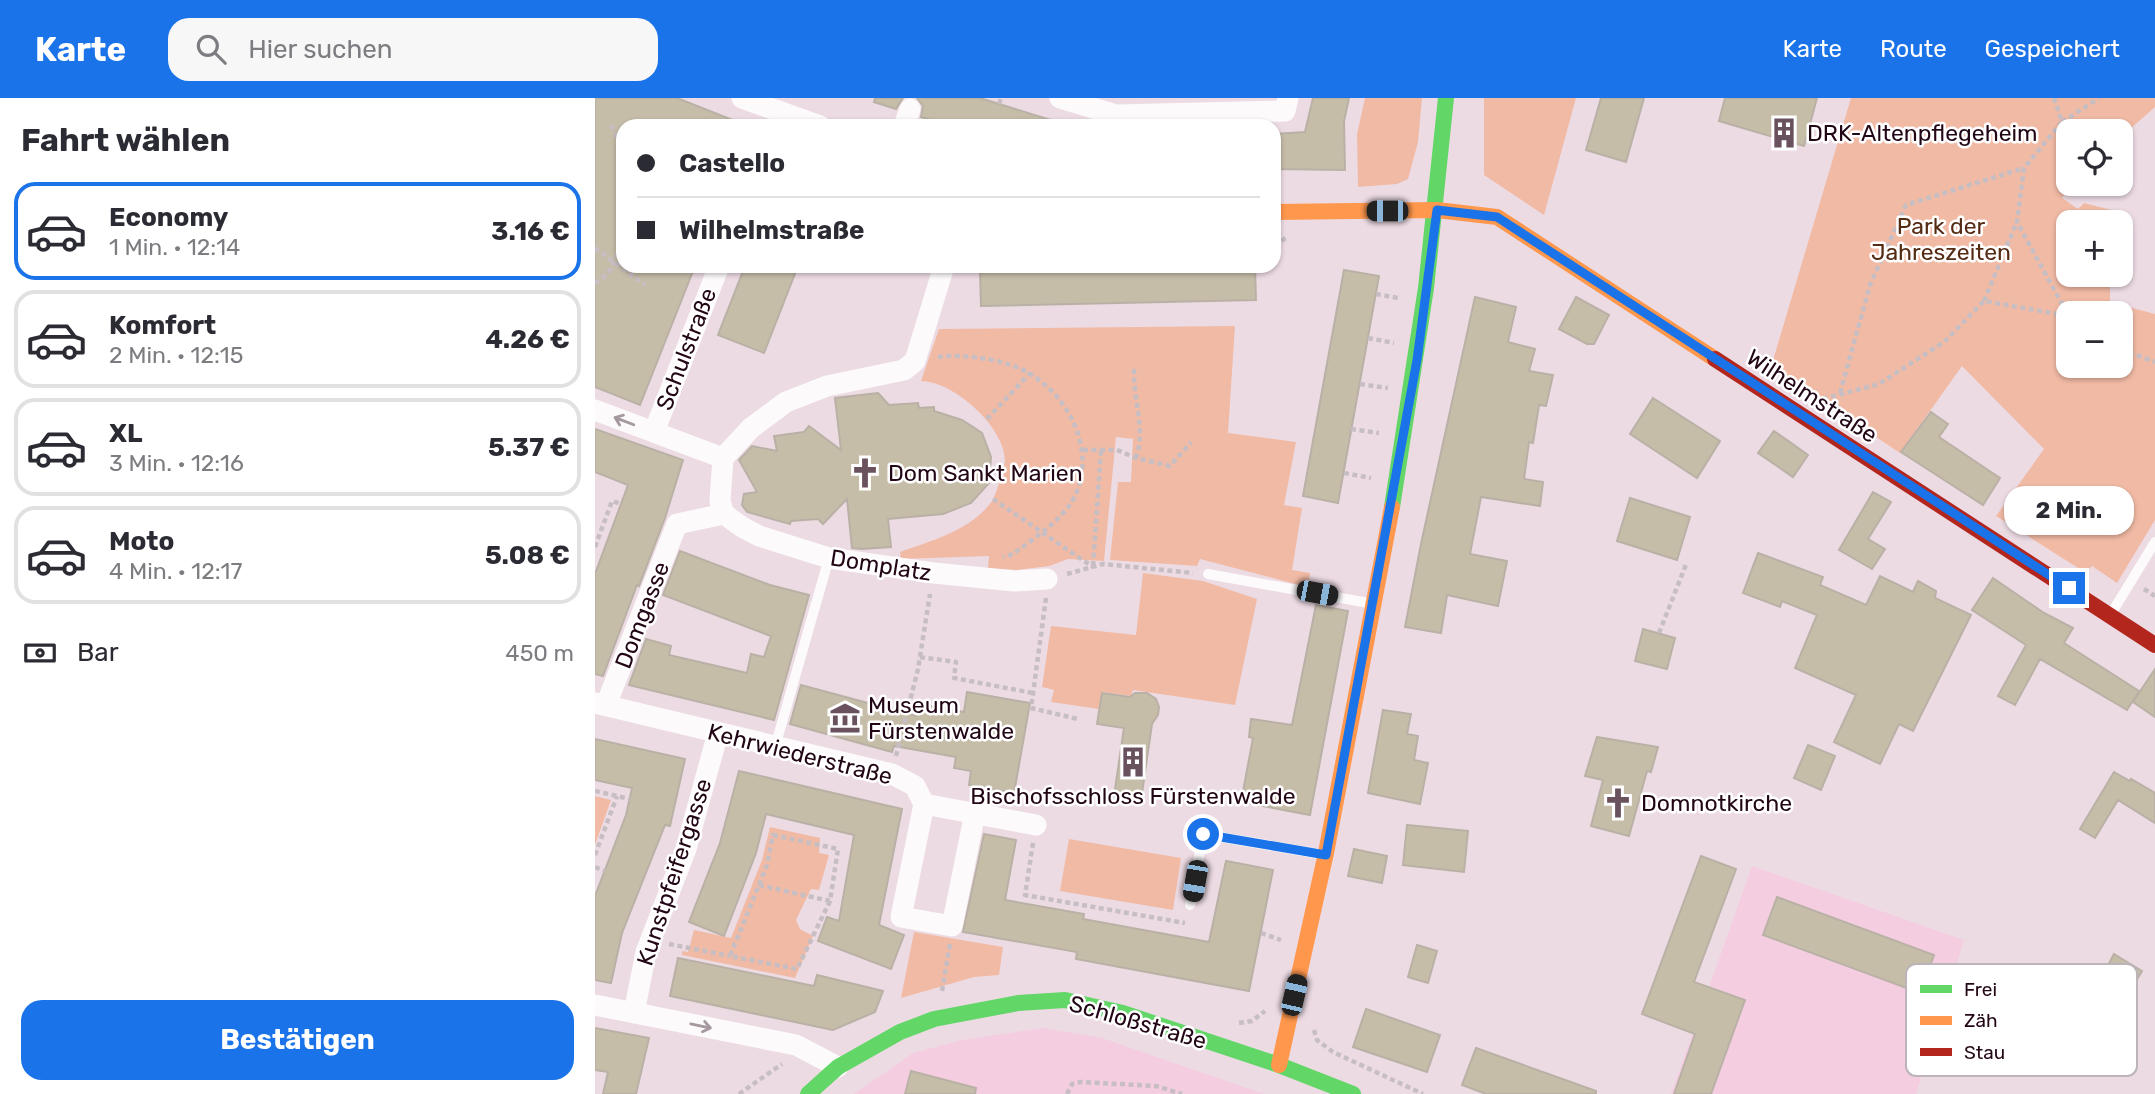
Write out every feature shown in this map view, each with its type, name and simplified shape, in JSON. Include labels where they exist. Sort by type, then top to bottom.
[{"type":"street","points":[[743,98],[777,118]]},
{"type":"street","points":[[1060,98],[1116,115],[1287,104]]},
{"type":"street","points":[[1279,1065],[1326,855],[1417,360],[1437,210],[1446,98]]},
{"type":"street","name":"Wilhelmstraße","points":[[1281,212],[1437,210],[1497,217],[2155,645]]},
{"type":"street","name":"Schulstraße","points":[[654,432],[716,273]]},
{"type":"street","points":[[724,514],[720,501],[723,458],[751,428],[786,402],[827,386],[904,370],[915,361],[942,273]]},
{"type":"street","points":[[595,410],[723,458]]},
{"type":"street","name":"Domgasse","points":[[601,704],[677,524],[724,514]]},
{"type":"street","name":"Domplatz","points":[[724,514],[759,536],[829,558],[1014,581],[1047,579]]},
{"type":"street","name":"Kehrwiederstraße","points":[[601,704],[891,774],[915,786],[924,804]]},
{"type":"street","name":"Kunstpfeifergasse","points":[[634,1013],[650,941],[685,849],[718,733]]},
{"type":"street","points":[[975,813],[953,926],[901,917],[924,804],[975,813],[1036,825]]},
{"type":"street","name":"Schloßstraße","points":[[807,1094],[838,1067],[900,1032],[934,1019],[1018,1003],[1065,1000],[1123,1013],[1279,1065],[1353,1094]]},
{"type":"street","points":[[595,1005],[796,1045],[838,1067]]},
{"type":"lane","points":[[2110,615],[2155,542]]},
{"type":"lane","points":[[775,747],[829,558]]},
{"type":"lane","points":[[1208,574],[1374,604]]},
{"type":"lane","points":[[1190,905],[1203,834],[1326,855]]},
{"type":"path","points":[[2054,98],[2060,119]]},
{"type":"path","points":[[2066,119],[2099,98]]},
{"type":"path","points":[[611,125],[616,136]]},
{"type":"path","points":[[1799,415],[1816,402],[1879,383],[1944,342],[1984,301],[2017,222],[2024,168],[2056,128]]},
{"type":"path","points":[[1840,393],[1870,285],[1906,205],[2024,168]]},
{"type":"path","points":[[2017,222],[2060,301]]},
{"type":"path","points":[[595,248],[615,261],[608,274],[595,283]]},
{"type":"path","points":[[630,273],[645,285]]},
{"type":"path","points":[[1376,295],[1403,299]]},
{"type":"path","points":[[1984,301],[2056,314]]},
{"type":"path","points":[[1368,338],[1399,343]]},
{"type":"path","points":[[2133,354],[2155,362]]},
{"type":"path","points":[[915,361],[945,356],[1008,364],[1030,373],[1048,387],[1077,426],[1083,450],[1077,491],[1064,512],[1013,554],[1000,558]]},
{"type":"path","points":[[1134,369],[1140,416],[1140,446],[1136,458]]},
{"type":"path","points":[[986,419],[1030,373]]},
{"type":"path","points":[[1360,384],[1392,389]]},
{"type":"path","points":[[1352,429],[1384,434]]},
{"type":"path","points":[[1083,450],[1117,450],[1136,458],[1170,466],[1191,442]]},
{"type":"path","points":[[1093,567],[1101,450]]},
{"type":"path","points":[[1344,472],[1375,478]]},
{"type":"path","points":[[993,499],[1093,567]]},
{"type":"path","points":[[595,547],[612,501],[621,504]]},
{"type":"path","points":[[1659,633],[1687,562]]},
{"type":"path","points":[[1047,579],[1103,564],[1143,570],[1208,574]]},
{"type":"path","points":[[899,744],[920,657],[928,606]]},
{"type":"path","points":[[1045,620],[1031,708],[1078,719]]},
{"type":"path","points":[[920,657],[956,662],[954,678],[1033,693]]},
{"type":"path","points":[[595,791],[630,799]]},
{"type":"path","points":[[595,855],[617,796]]},
{"type":"path","points":[[1036,825],[1025,895],[1187,923],[1190,905]]},
{"type":"path","points":[[650,941],[730,956],[797,968],[830,901],[838,849],[772,835],[767,865],[730,956]]},
{"type":"path","points":[[595,867],[605,871]]},
{"type":"path","points":[[759,885],[830,901]]},
{"type":"path","points":[[942,993],[953,926]]},
{"type":"path","points":[[1261,933],[1282,940]]},
{"type":"path","points":[[1313,1027],[1317,1040],[1333,1052],[1423,1094]]},
{"type":"path","points":[[1067,1094],[1072,1084],[1081,1083],[1156,1086],[1182,1094]]},
{"type":"shaded area","points":[[1752,866],[1964,940],[1957,964],[1906,964],[1906,1076],[1922,1076],[1916,1094],[1671,1094]]},
{"type":"shaded area","points":[[1043,1028],[1102,1038],[1264,1094],[854,1094],[913,1053],[962,1040]]},
{"type":"green space","points":[[1365,98],[1422,98],[1418,142],[1408,179],[1397,184],[1358,187],[1357,134]]},
{"type":"green space","points":[[1484,98],[1576,98],[1544,215],[1484,175]]},
{"type":"green space","name":"Park der Jahreszeiten","points":[[1851,98],[2155,98],[2155,107],[2133,126],[2133,119],[2056,119],[2056,196],[2063,196],[2062,198],[2078,209],[2084,203],[2111,210],[2056,210],[2056,287],[2110,287],[2110,301],[2056,301],[2056,378],[2133,378],[2133,308],[2155,314],[2155,520],[2117,583],[2092,566],[2086,573],[1996,516],[2044,449],[1962,366],[1900,453],[1771,367]]},
{"type":"green space","points":[[1235,326],[1228,433],[1296,442],[1284,505],[1302,508],[1292,570],[1310,573],[1309,580],[1303,586],[1200,559],[1197,566],[1110,560],[1118,482],[1131,482],[1133,439],[1116,437],[1104,561],[1068,559],[1049,566],[1017,570],[988,568],[989,556],[901,559],[900,552],[950,533],[983,511],[994,498],[1005,464],[996,433],[975,408],[947,389],[921,381],[939,329]]},
{"type":"green space","points":[[1143,573],[1203,581],[1257,599],[1235,705],[1133,690],[1131,696],[1102,692],[1099,709],[1051,702],[1054,690],[1042,687],[1051,626],[1136,635]]},
{"type":"green space","points":[[595,796],[611,800],[595,845]]},
{"type":"green space","points":[[770,827],[820,838],[819,853],[829,855],[819,890],[811,889],[796,920],[800,929],[813,936],[795,978],[682,955],[682,951],[688,952],[694,930],[731,938],[762,860]]},
{"type":"green space","points":[[1069,839],[1181,858],[1173,910],[1060,891]]},
{"type":"green space","points":[[914,932],[1003,947],[999,975],[974,977],[901,998]]},
{"type":"building","points":[[595,98],[677,98],[730,119],[616,119],[616,273],[692,273],[640,405],[595,387]]},
{"type":"building","points":[[875,98],[903,98],[896,109],[874,102]]},
{"type":"building","points":[[917,98],[980,98],[1047,119],[928,119],[921,117],[923,106]]},
{"type":"building","points":[[1313,98],[1349,98],[1344,121],[1345,170],[1281,169],[1281,134],[1305,132]]},
{"type":"building","points":[[1601,98],[1644,98],[1626,162],[1586,150]]},
{"type":"building","name":"DRK-Altenpflegeheim","points":[[1725,98],[1817,98],[1804,146],[1719,121]]},
{"type":"building","points":[[1344,270],[1379,276],[1338,503],[1303,496]]},
{"type":"building","points":[[742,273],[795,273],[764,353],[718,335]]},
{"type":"building","points":[[980,273],[1255,273],[1256,300],[981,306]]},
{"type":"building","points":[[1475,297],[1516,307],[1508,342],[1535,349],[1529,371],[1553,375],[1546,406],[1539,405],[1533,443],[1529,442],[1524,479],[1543,482],[1540,506],[1481,497],[1470,554],[1507,561],[1498,606],[1447,595],[1441,633],[1405,627]]},
{"type":"building","points":[[1576,297],[1609,315],[1594,344],[1587,344],[1559,329]]},
{"type":"building","name":"Dom Sankt Marien","points":[[878,393],[889,405],[918,403],[919,408],[934,407],[934,411],[962,420],[982,433],[991,457],[989,483],[971,503],[943,514],[888,519],[891,547],[862,549],[852,548],[847,499],[823,524],[818,519],[791,521],[790,524],[747,512],[742,505],[744,494],[757,492],[739,460],[752,446],[777,451],[774,436],[804,432],[809,426],[841,450],[835,398]]},
{"type":"building","points":[[1653,398],[1720,441],[1697,478],[1630,434]]},
{"type":"building","points":[[1931,412],[1948,424],[1939,437],[2000,478],[1983,505],[1901,452]]},
{"type":"building","points":[[595,429],[683,460],[665,518],[603,676],[595,674],[595,574],[628,485],[595,472]]},
{"type":"building","points":[[1774,431],[1808,455],[1793,477],[1758,453]]},
{"type":"building","points":[[1873,492],[1891,502],[1868,539],[1885,549],[1872,569],[1839,550]]},
{"type":"building","points":[[1630,498],[1690,517],[1677,560],[1617,541]]},
{"type":"building","points":[[680,551],[770,585],[809,595],[774,720],[629,685],[646,639],[671,646],[669,655],[747,673],[751,654],[764,657],[771,636],[663,595]]},
{"type":"building","points":[[1758,553],[1823,577],[1820,585],[1866,605],[1880,576],[1913,592],[1918,581],[1936,591],[1935,598],[1971,615],[1913,731],[1899,724],[1880,764],[1834,742],[1856,695],[1795,668],[1817,615],[1782,601],[1780,607],[1743,593]]},
{"type":"building","points":[[1993,578],[2044,613],[2073,628],[2064,643],[2139,691],[2127,710],[2040,659],[2015,705],[1998,696],[2026,645],[1972,610]]},
{"type":"building","points":[[1316,605],[1348,611],[1310,815],[1241,802],[1253,738],[1249,737],[1251,719],[1292,725]]},
{"type":"building","points":[[1643,629],[1675,638],[1667,669],[1635,661]]},
{"type":"building","points":[[2155,669],[2155,717],[2133,702]]},
{"type":"building","points":[[801,685],[916,716],[918,704],[964,712],[967,692],[1030,703],[1014,793],[969,785],[971,771],[954,768],[956,757],[894,746],[892,752],[790,724]]},
{"type":"building","name":"Bischofsschloss Fürstenwalde","points":[[1102,693],[1130,697],[1135,693],[1147,693],[1156,699],[1159,707],[1158,715],[1152,724],[1141,800],[1114,796],[1124,728],[1097,724]]},
{"type":"building","points":[[1383,710],[1411,714],[1407,734],[1418,736],[1414,760],[1428,763],[1420,804],[1368,793]]},
{"type":"building","name":"Domnotkirche","points":[[1597,737],[1658,747],[1651,772],[1647,771],[1629,836],[1591,826],[1603,780],[1585,776]]},
{"type":"building","points":[[595,739],[685,759],[670,826],[665,825],[622,933],[611,983],[595,980],[595,896],[626,815],[632,788],[595,780]]},
{"type":"building","points":[[1808,745],[1835,756],[1821,790],[1794,778]]},
{"type":"building","points":[[739,771],[902,809],[879,925],[904,935],[891,969],[818,941],[827,917],[839,921],[854,835],[766,814],[756,853],[724,936],[689,922],[720,843]]},
{"type":"building","points":[[2114,772],[2155,793],[2155,823],[2118,800],[2095,838],[2080,829]]},
{"type":"building","points":[[1407,825],[1468,831],[1464,872],[1403,865]]},
{"type":"building","points":[[984,834],[1016,840],[1005,900],[1084,914],[1083,919],[1209,942],[1226,861],[1273,870],[1249,991],[1076,959],[1077,952],[963,932]]},
{"type":"building","points":[[1354,849],[1387,856],[1382,883],[1348,876]]},
{"type":"building","points":[[1701,856],[1736,869],[1694,982],[1745,1000],[1711,1094],[1674,1094],[1695,1034],[1642,1014]]},
{"type":"building","points":[[1777,897],[1934,955],[1931,964],[1906,964],[1906,988],[1763,935]]},
{"type":"building","points":[[1417,945],[1437,951],[1428,983],[1408,977]]},
{"type":"building","points":[[2114,954],[2130,964],[2109,964]]},
{"type":"building","points":[[678,958],[814,986],[817,975],[883,991],[875,1012],[833,1030],[670,996]]},
{"type":"building","points":[[1366,1009],[1440,1035],[1427,1072],[1353,1047]]},
{"type":"building","points":[[595,1028],[649,1038],[636,1094],[603,1094],[608,1072],[595,1070]]},
{"type":"building","points":[[1476,1048],[1596,1091],[1596,1094],[1486,1094],[1462,1085]]},
{"type":"building","points":[[911,1071],[976,1088],[975,1094],[905,1094]]},
{"type":"traffic: fast","points":[[1392,507],[1426,288],[1446,98]]},
{"type":"traffic: fast","points":[[808,1094],[838,1067],[900,1032],[934,1019],[1018,1003],[1065,1000],[1123,1013],[1279,1065],[1353,1094]]},
{"type":"traffic: slow","points":[[1281,212],[1437,210],[1497,217],[1715,359]]},
{"type":"traffic: slow","points":[[1279,1065],[1326,853],[1392,507]]},
{"type":"traffic: jam","points":[[1715,359],[2155,645]]},
{"type":"place","name":"DRK-Altenpflegeheim","points":[[1784,133]]},
{"type":"place","name":"Dom Sankt Marien","points":[[865,473]]},
{"type":"place","name":"Museum Fürstenwalde","points":[[845,718]]},
{"type":"place","name":"Bischofsschloss Fürstenwalde","points":[[1133,762]]},
{"type":"place","name":"Domnotkirche","points":[[1618,803]]},
{"type":"route","points":[[1203,834],[1326,855],[1417,360],[1437,210],[1497,217],[2069,588]]}]
